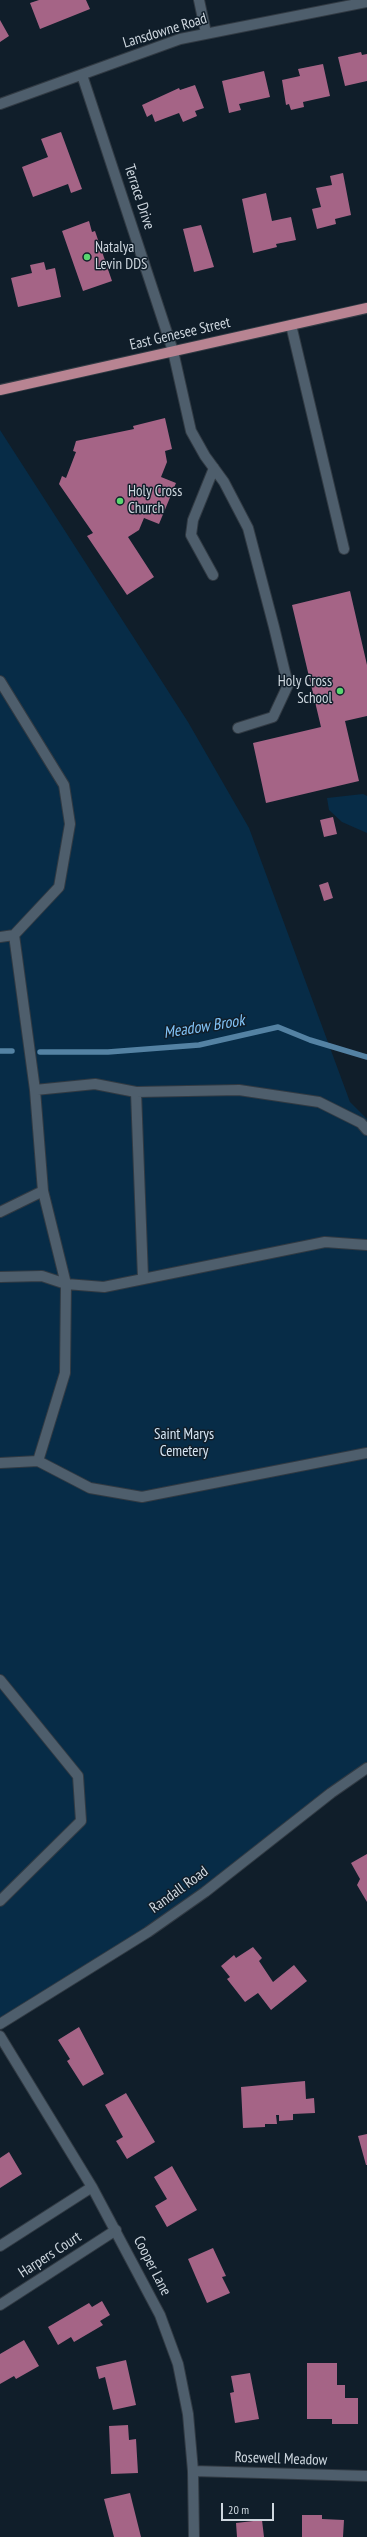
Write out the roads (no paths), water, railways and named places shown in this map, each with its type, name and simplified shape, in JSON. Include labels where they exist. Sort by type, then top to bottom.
[{"type":"main road","name":"East Genesee Street","points":[[0,390],[367,308]]},
{"type":"street","points":[[199,0],[206,33]]},
{"type":"street","name":"Lansdowne Road","points":[[0,104],[180,39],[367,2]]},
{"type":"street","name":"Terrace Drive","points":[[82,75],[173,351],[192,431],[224,482],[248,528],[288,685],[273,717],[238,728]]},
{"type":"street","points":[[291,325],[344,549]]},
{"type":"street","points":[[213,575],[191,535],[193,520],[214,468]]},
{"type":"street","points":[[0,681],[64,786],[70,824],[59,888],[14,935],[0,937]]},
{"type":"street","points":[[14,935],[35,1090],[43,1191],[66,1284],[65,1373],[38,1461]]},
{"type":"street","points":[[35,1090],[95,1084],[136,1092],[239,1090],[319,1102],[360,1123],[367,1130]]},
{"type":"street","points":[[136,1092],[143,1278]]},
{"type":"street","points":[[0,1212],[43,1191]]},
{"type":"street","points":[[0,1277],[42,1276],[66,1284],[104,1287],[325,1242],[367,1245]]},
{"type":"street","points":[[0,1463],[38,1461],[90,1488],[142,1497],[367,1453]]},
{"type":"street","points":[[0,1680],[78,1776],[81,1821],[0,1901]]},
{"type":"street","name":"Randall Road","points":[[0,2024],[148,1932],[205,1892],[331,1793],[367,1768]]},
{"type":"street","name":"Cooper Lane","points":[[0,2036],[92,2186],[160,2315],[178,2364],[188,2414],[193,2471],[194,2537]]},
{"type":"street","points":[[0,2246],[92,2186]]},
{"type":"street","name":"Harpers Court","points":[[0,2305],[116,2230]]},
{"type":"street","name":"Rosewell Meadow","points":[[193,2471],[367,2476]]},
{"type":"waterway","name":"Meadow Brook","points":[[40,1052],[108,1052],[199,1045],[278,1027],[310,1040],[367,1057]]},
{"type":"waterway","name":"Meadow Brook","points":[[0,1051],[12,1051]]},
{"type":"place","name":"Natalya Levin DDS","points":[[87,257]]},
{"type":"place","name":"Holy Cross Church","points":[[120,501]]},
{"type":"place","name":"Holy Cross School","points":[[340,691]]},
{"type":"park label","name":"Saint Marys Cemetery","points":[[184,1444]]}]
